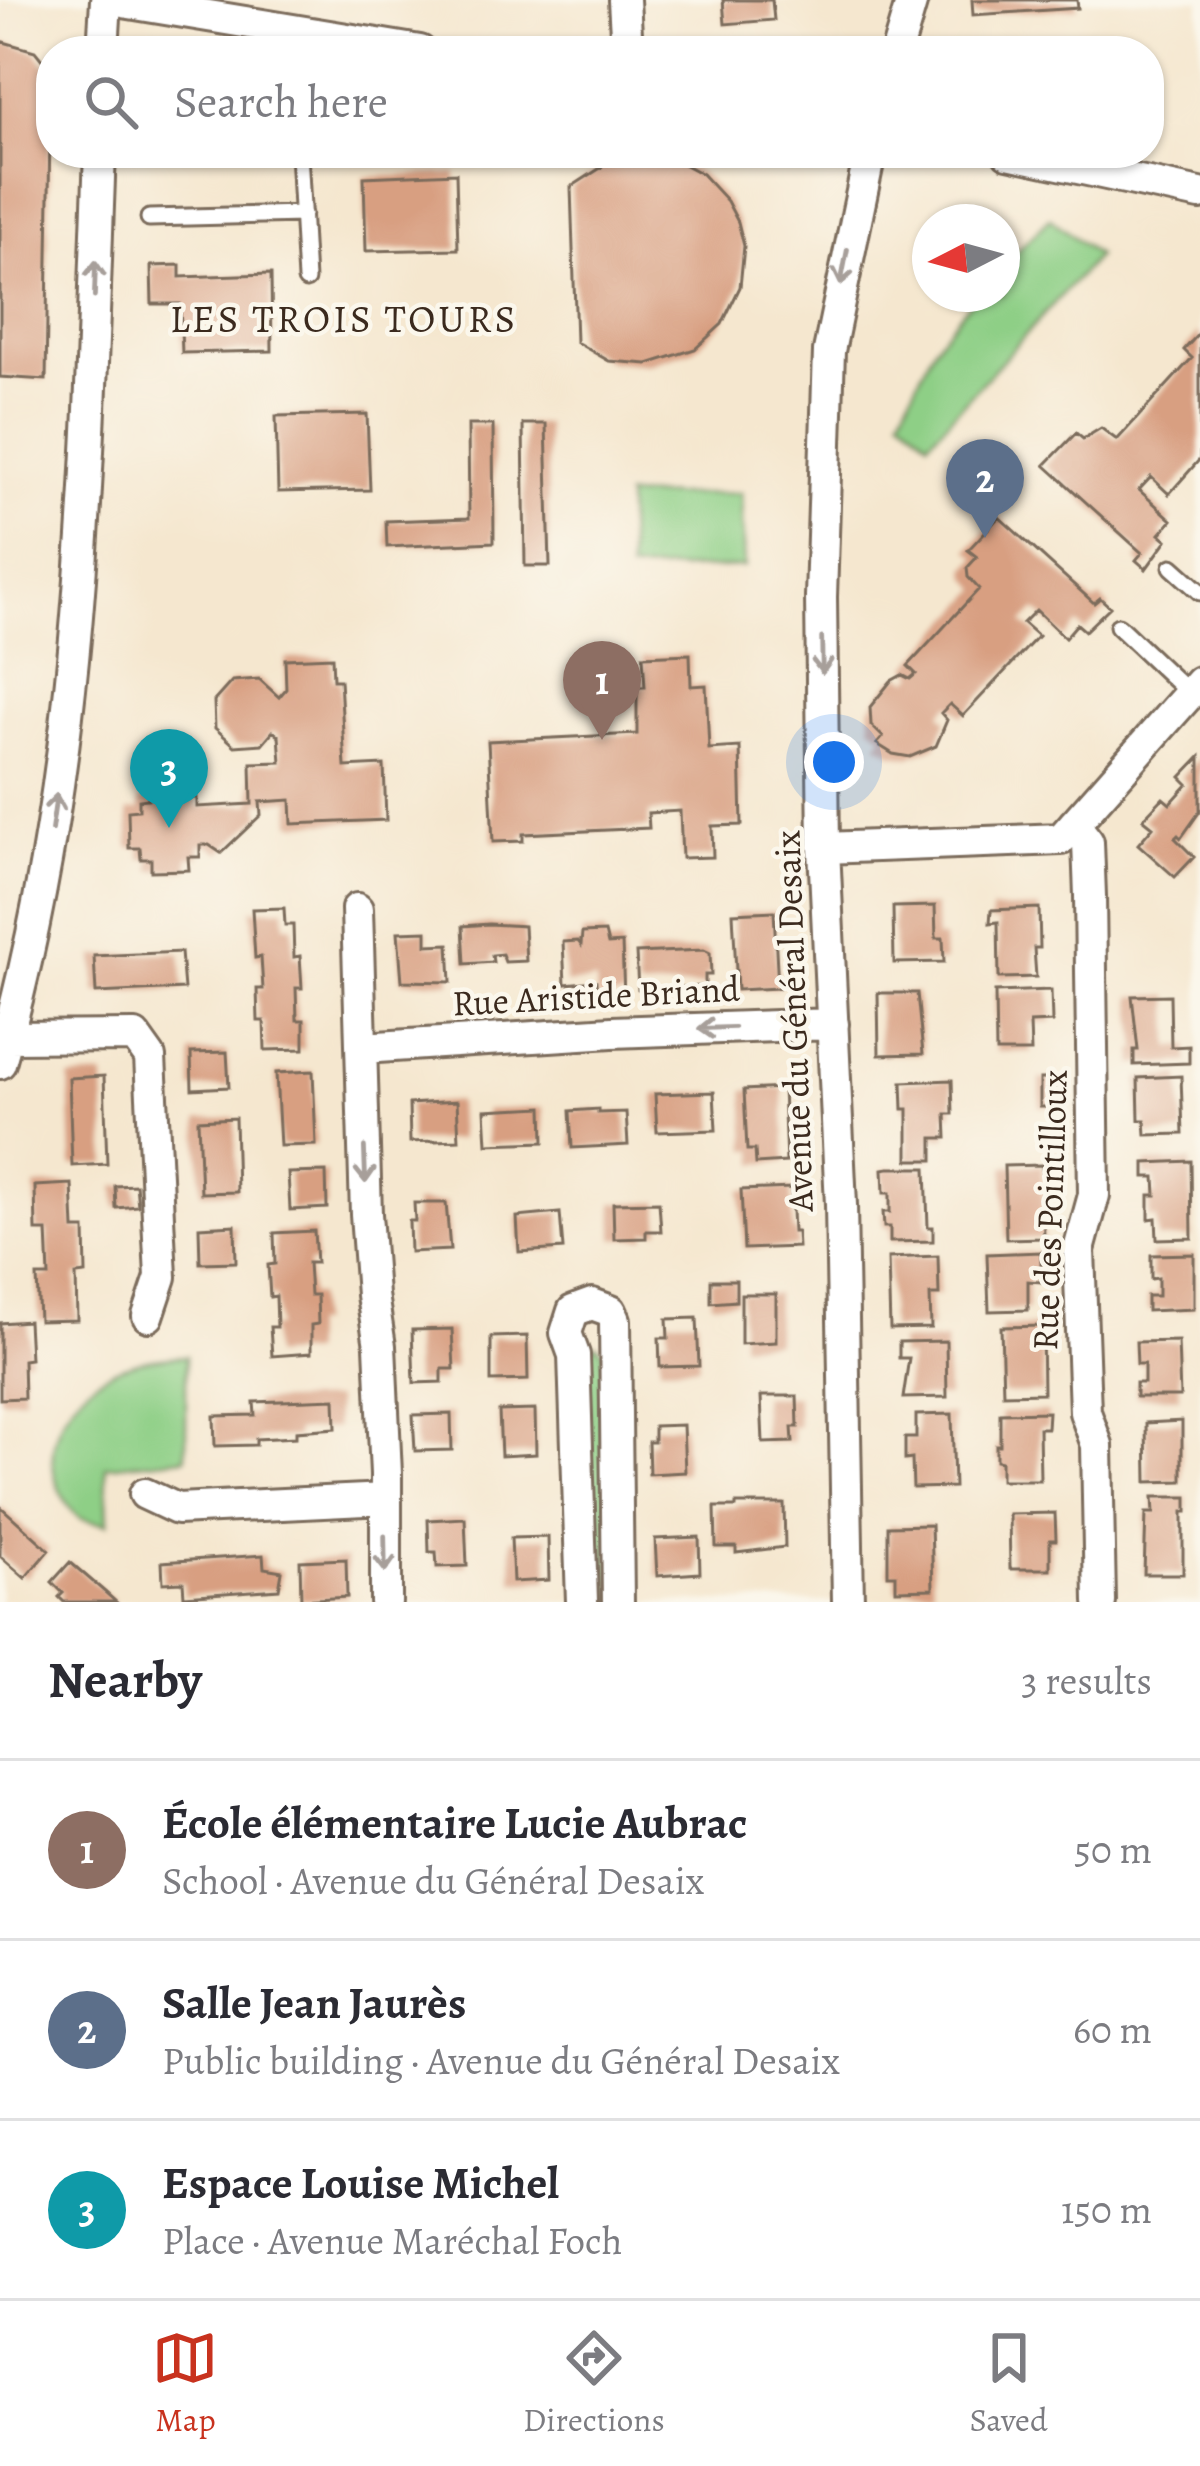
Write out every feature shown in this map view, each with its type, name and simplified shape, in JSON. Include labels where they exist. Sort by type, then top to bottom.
[{"type":"street","points":[[105,36],[109,0],[340,36]]},
{"type":"street","points":[[624,0],[626,36]]},
{"type":"street","points":[[901,36],[912,0]]},
{"type":"street","points":[[99,168],[80,576],[64,740],[43,890],[4,1050],[135,1036],[150,1057],[160,1277],[148,1316]]},
{"type":"street","name":"Avenue du Général Desaix","points":[[848,1602],[824,848],[821,597],[829,351],[867,168]]},
{"type":"street","points":[[1078,168],[1200,194]]},
{"type":"street","points":[[824,848],[1061,838],[1195,688]]},
{"type":"street","name":"Rue des Pointilloux","points":[[1074,824],[1088,842],[1090,896],[1094,1195],[1079,1250],[1085,1412],[1097,1445],[1100,1602]]},
{"type":"street","points":[[357,909],[367,1214],[380,1346],[386,1602]]},
{"type":"street","name":"Rue Aristide Briand","points":[[362,1048],[833,1024]]},
{"type":"street","points":[[582,1602],[574,1355],[566,1333],[573,1311],[592,1304],[602,1306],[615,1320],[619,1602]]},
{"type":"street","points":[[145,1494],[177,1509],[386,1499]]},
{"type":"lane","points":[[300,168],[306,280]]},
{"type":"lane","points":[[149,218],[303,214]]},
{"type":"lane","points":[[1172,567],[1200,592]]},
{"type":"lane","points":[[1118,626],[1195,688]]},
{"type":"green space","points":[[1050,218],[1097,256],[929,441],[901,416],[935,345],[962,312],[1020,312],[1020,248]]},
{"type":"green space","points":[[741,493],[744,567],[629,571],[626,497]]},
{"type":"green space","points":[[597,1345],[603,1351],[611,1602],[593,1602],[586,1349]]},
{"type":"green space","points":[[186,1356],[186,1458],[106,1466],[108,1524],[80,1518],[63,1496],[53,1460],[60,1424],[69,1408],[112,1371]]},
{"type":"building","points":[[723,0],[772,0],[774,20],[725,24]]},
{"type":"building","points":[[972,0],[1077,0],[1078,8],[973,15]]},
{"type":"building","points":[[0,41],[36,52],[36,168],[49,168],[46,380],[0,377]]},
{"type":"building","points":[[600,168],[691,168],[727,201],[744,246],[740,287],[722,324],[695,349],[648,364],[609,361],[576,342],[571,187]]},
{"type":"building","points":[[456,173],[458,249],[366,251],[364,177]]},
{"type":"building","points":[[180,265],[180,277],[271,274],[272,351],[182,353],[180,304],[152,304],[151,266]]},
{"type":"building","points":[[1200,332],[1200,459],[1169,494],[1151,477],[1139,490],[1172,520],[1160,534],[1167,540],[1146,569],[1136,560],[1142,553],[1045,465],[1076,433],[1083,439],[1101,428],[1117,440],[1192,358],[1184,350]]},
{"type":"building","points":[[367,414],[370,490],[278,492],[276,416]]},
{"type":"building","points":[[523,424],[546,424],[550,566],[525,566]]},
{"type":"building","points":[[468,425],[493,425],[494,542],[387,547],[386,521],[469,518]]},
{"type":"building","points":[[999,517],[1094,603],[1100,598],[1110,607],[1085,631],[1077,624],[1065,638],[1036,610],[1023,623],[1038,636],[963,716],[950,704],[941,713],[947,720],[936,746],[910,757],[893,754],[877,744],[883,737],[871,725],[870,707],[891,681],[916,674],[908,666],[979,589],[968,577],[967,568],[977,557],[968,550]]},
{"type":"building","points":[[690,654],[691,686],[706,685],[709,749],[740,747],[742,825],[712,826],[713,857],[682,858],[680,811],[648,813],[649,828],[523,834],[523,841],[493,842],[488,741],[637,734],[637,687],[645,687],[643,656]]},
{"type":"building","points":[[332,657],[333,680],[340,680],[345,767],[384,765],[386,820],[292,824],[291,800],[260,802],[261,815],[221,853],[200,845],[200,857],[188,857],[189,870],[151,871],[151,859],[141,859],[140,848],[129,848],[128,811],[139,810],[139,800],[148,799],[148,788],[185,787],[186,798],[197,798],[197,807],[252,804],[251,763],[281,762],[279,736],[273,731],[262,744],[235,746],[215,728],[214,701],[232,681],[259,679],[279,697],[286,689],[285,659]]},
{"type":"building","points":[[1200,757],[1200,811],[1181,838],[1175,838],[1194,857],[1175,877],[1138,844],[1153,827],[1143,819],[1163,798],[1170,804],[1188,784],[1181,777]]},
{"type":"building","points":[[935,906],[936,938],[943,938],[944,962],[894,963],[893,907]]},
{"type":"building","points":[[284,908],[285,925],[293,925],[294,957],[300,956],[297,1020],[304,1020],[304,1049],[265,1050],[264,1021],[258,1021],[261,957],[255,958],[252,909]]},
{"type":"building","points":[[1039,908],[1036,977],[999,978],[998,922],[990,923],[991,910]]},
{"type":"building","points":[[774,911],[778,988],[737,990],[733,913]]},
{"type":"building","points":[[463,926],[524,926],[526,961],[505,962],[502,954],[492,955],[493,962],[465,964]]},
{"type":"building","points":[[427,931],[427,945],[449,944],[451,982],[402,981],[398,932]]},
{"type":"building","points":[[605,932],[608,944],[622,943],[624,997],[597,998],[596,981],[565,984],[563,942],[581,945],[582,933]]},
{"type":"building","points":[[181,952],[184,989],[96,993],[94,956]]},
{"type":"building","points":[[636,953],[710,953],[711,975],[705,975],[705,986],[638,989]]},
{"type":"building","points":[[1051,990],[1052,1022],[1030,1023],[1031,1052],[996,1052],[995,992]]},
{"type":"building","points":[[878,993],[917,993],[923,1054],[879,1055]]},
{"type":"building","points":[[1170,995],[1171,1047],[1189,1046],[1189,1063],[1134,1065],[1134,1050],[1138,1050],[1132,996]]},
{"type":"building","points":[[227,1052],[229,1087],[192,1089],[191,1053]]},
{"type":"building","points":[[313,1071],[316,1145],[280,1146],[276,1073]]},
{"type":"building","points":[[104,1076],[107,1164],[72,1166],[69,1078]]},
{"type":"building","points":[[1181,1076],[1183,1134],[1146,1135],[1145,1120],[1139,1120],[1138,1078]]},
{"type":"building","points":[[1040,1079],[1054,1079],[1054,1107],[1040,1107]]},
{"type":"building","points":[[952,1080],[953,1114],[946,1114],[947,1138],[933,1138],[933,1160],[908,1160],[908,1109],[903,1109],[902,1082]]},
{"type":"building","points":[[783,1088],[786,1162],[756,1164],[755,1150],[747,1150],[744,1090]]},
{"type":"building","points":[[714,1092],[716,1130],[657,1132],[655,1094]]},
{"type":"building","points":[[457,1101],[459,1140],[410,1142],[409,1104]]},
{"type":"building","points":[[543,1107],[544,1142],[487,1144],[485,1110]]},
{"type":"building","points":[[598,1109],[598,1113],[626,1112],[628,1145],[572,1148],[570,1111]]},
{"type":"building","points":[[235,1118],[237,1192],[201,1193],[198,1120]]},
{"type":"building","points":[[1191,1161],[1192,1238],[1157,1239],[1156,1218],[1149,1219],[1155,1177],[1145,1177],[1145,1163]]},
{"type":"building","points":[[1042,1165],[1044,1238],[1006,1239],[1004,1166]]},
{"type":"building","points":[[926,1168],[928,1227],[933,1227],[933,1241],[890,1242],[883,1212],[890,1212],[890,1193],[884,1193],[883,1169]]},
{"type":"building","points":[[326,1172],[327,1208],[290,1210],[288,1173]]},
{"type":"building","points":[[72,1184],[74,1229],[85,1229],[86,1274],[76,1275],[77,1320],[39,1321],[37,1276],[49,1276],[47,1231],[36,1231],[35,1186]]},
{"type":"building","points":[[136,1185],[138,1206],[116,1208],[115,1186]]},
{"type":"building","points":[[791,1188],[798,1247],[744,1249],[741,1190]]},
{"type":"building","points":[[659,1202],[661,1231],[646,1231],[646,1238],[614,1239],[613,1203]]},
{"type":"building","points":[[414,1203],[446,1203],[450,1250],[410,1252]]},
{"type":"building","points":[[560,1213],[563,1249],[519,1252],[517,1217]]},
{"type":"building","points":[[235,1225],[236,1262],[200,1263],[199,1227]]},
{"type":"building","points":[[314,1231],[316,1263],[308,1263],[310,1295],[317,1295],[318,1324],[311,1325],[311,1353],[272,1356],[270,1327],[277,1327],[276,1296],[270,1297],[268,1265],[275,1264],[274,1233]]},
{"type":"building","points":[[1041,1252],[1041,1282],[1028,1281],[1028,1310],[989,1311],[987,1254]]},
{"type":"building","points":[[1194,1254],[1194,1309],[1147,1311],[1147,1296],[1158,1296],[1158,1278],[1151,1279],[1151,1255]]},
{"type":"building","points":[[938,1256],[939,1295],[930,1295],[931,1328],[890,1329],[888,1258]]},
{"type":"building","points":[[711,1280],[736,1280],[736,1301],[711,1303]]},
{"type":"building","points":[[741,1294],[776,1294],[776,1342],[741,1344]]},
{"type":"building","points":[[697,1318],[699,1366],[660,1367],[659,1338],[668,1338],[667,1319]]},
{"type":"building","points":[[28,1321],[30,1359],[23,1360],[24,1398],[0,1399],[0,1323]]},
{"type":"building","points":[[1042,1326],[1043,1393],[1003,1394],[1001,1327]]},
{"type":"building","points":[[452,1329],[454,1369],[442,1369],[442,1382],[414,1383],[412,1330]]},
{"type":"building","points":[[527,1336],[528,1380],[491,1381],[491,1337]]},
{"type":"building","points":[[946,1341],[947,1397],[903,1398],[909,1358],[899,1358],[899,1342]]},
{"type":"building","points":[[1178,1341],[1180,1397],[1136,1397],[1136,1383],[1144,1383],[1144,1364],[1137,1364],[1136,1342]]},
{"type":"building","points":[[761,1396],[797,1396],[798,1427],[792,1427],[793,1442],[763,1443]]},
{"type":"building","points":[[335,1399],[336,1428],[256,1439],[256,1445],[215,1446],[214,1416],[255,1415],[254,1402]]},
{"type":"building","points":[[535,1410],[536,1454],[501,1456],[499,1411]]},
{"type":"building","points":[[1048,1412],[1047,1428],[1039,1428],[1040,1480],[1001,1480],[1001,1461],[996,1460],[1000,1413]]},
{"type":"building","points":[[451,1414],[452,1450],[415,1451],[413,1415]]},
{"type":"building","points":[[952,1414],[954,1487],[913,1488],[905,1438],[916,1438],[916,1415]]},
{"type":"building","points":[[1182,1421],[1182,1481],[1147,1482],[1146,1423]]},
{"type":"building","points":[[683,1425],[685,1472],[649,1474],[648,1442],[654,1442],[654,1426]]},
{"type":"building","points":[[1153,1497],[1187,1497],[1183,1574],[1144,1574],[1146,1513],[1154,1513]]},
{"type":"building","points":[[784,1504],[785,1547],[736,1553],[736,1547],[716,1547],[715,1507]]},
{"type":"building","points":[[0,1506],[49,1550],[25,1578],[0,1556]]},
{"type":"building","points":[[1055,1513],[1050,1569],[1010,1569],[1009,1514]]},
{"type":"building","points":[[465,1518],[467,1566],[437,1567],[436,1552],[429,1552],[428,1520]]},
{"type":"building","points":[[931,1525],[933,1589],[896,1590],[896,1575],[888,1575],[888,1526]]},
{"type":"building","points":[[548,1537],[549,1580],[513,1582],[511,1538]]},
{"type":"building","points":[[699,1537],[700,1573],[657,1576],[655,1539]]},
{"type":"building","points":[[263,1555],[264,1568],[282,1571],[279,1589],[184,1596],[183,1582],[163,1583],[162,1562]]},
{"type":"building","points":[[346,1559],[347,1597],[301,1600],[300,1561]]},
{"type":"building","points":[[70,1562],[116,1602],[64,1602],[59,1597],[63,1593],[52,1582]]},
{"type":"place","name":"Salle Jean Jaurès","points":[[985,538]]},
{"type":"place","name":"École élémentaire Lucie Aubrac","points":[[602,740]]},
{"type":"place","name":"Espace Louise Michel","points":[[169,828]]},
{"type":"district","name":"LES TROIS TOURS","points":[[344,318]]}]
